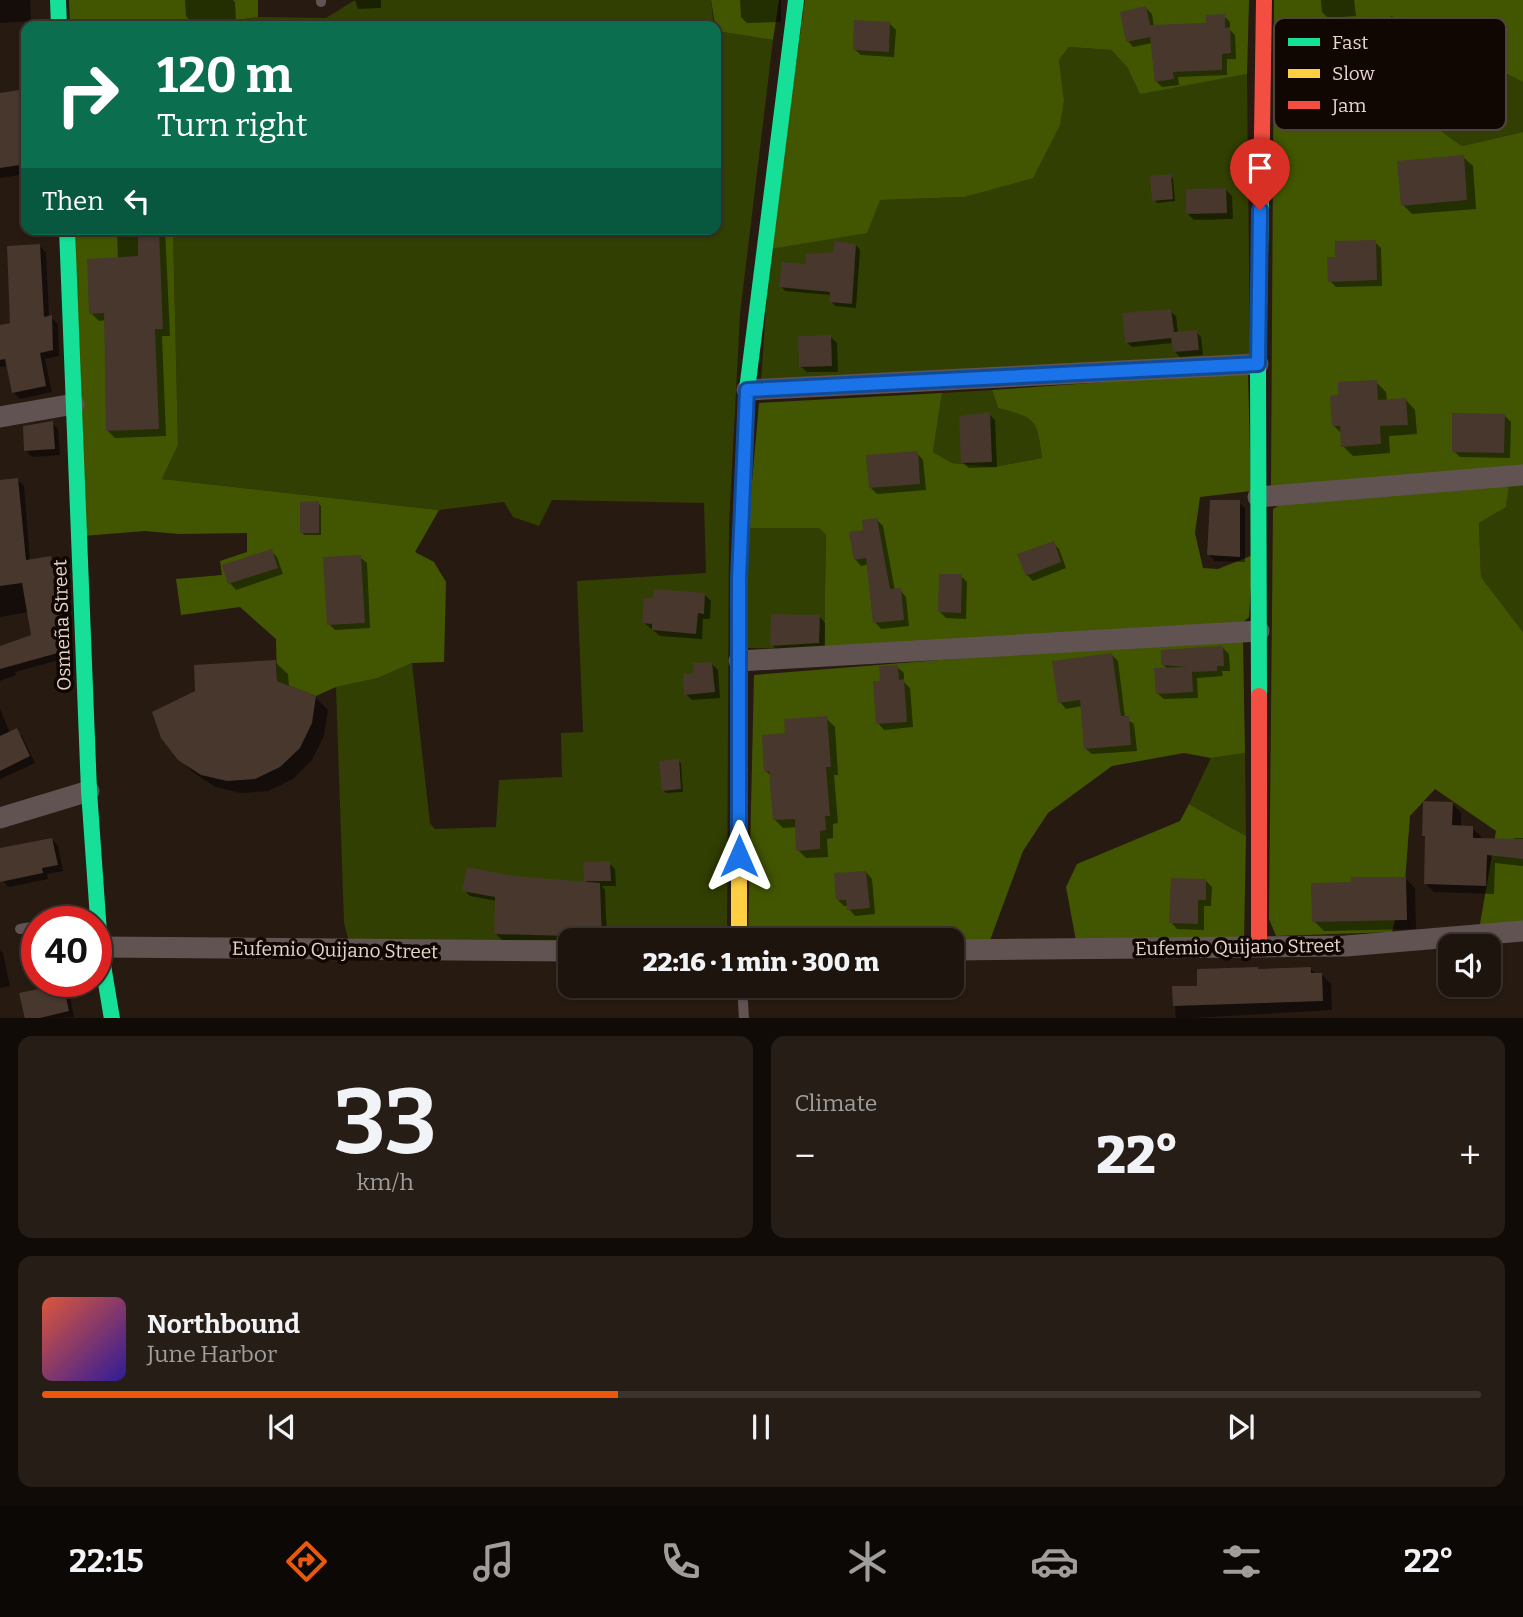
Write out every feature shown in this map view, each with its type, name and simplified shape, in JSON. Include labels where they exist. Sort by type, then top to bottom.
[{"type":"street","points":[[58,0],[59,21]]},
{"type":"street","points":[[739,928],[739,579],[747,390],[796,0]]},
{"type":"street","points":[[1259,947],[1258,364],[1264,0]]},
{"type":"street","name":"Osmeña Street","points":[[67,235],[89,791],[97,906]]},
{"type":"street","points":[[747,390],[1258,364]]},
{"type":"street","points":[[0,417],[74,404]]},
{"type":"street","points":[[1258,497],[1523,475]]},
{"type":"street","points":[[739,661],[1259,631]]},
{"type":"street","points":[[0,818],[89,791]]},
{"type":"street","name":"Eufemio Quijano Street","points":[[964,950],[1346,946],[1523,931]]},
{"type":"street","name":"Eufemio Quijano Street","points":[[112,947],[558,951]]},
{"type":"street","name":"Osmeña Street","points":[[108,997],[111,1018]]},
{"type":"lane","points":[[743,998],[744,1018]]},
{"type":"green space","points":[[69,0],[258,0],[258,17],[231,21],[70,21]]},
{"type":"green space","points":[[355,0],[711,0],[713,21],[231,21],[258,17],[326,18]]},
{"type":"green space","points":[[711,0],[779,0],[773,40],[721,32],[721,21],[714,21]]},
{"type":"green space","points":[[805,0],[1249,0],[1247,74],[1140,94],[1127,67],[1111,50],[1069,47],[1059,60],[1064,100],[1060,125],[1033,178],[964,197],[880,200],[867,233],[770,249]]},
{"type":"green space","points":[[1274,0],[1523,0],[1523,82],[1506,73],[1506,18],[1274,18],[1274,130],[1441,130],[1462,146],[1523,132],[1523,467],[1271,486]]},
{"type":"green space","points":[[721,32],[773,40],[740,314],[729,525],[727,928],[558,928],[558,943],[363,942],[348,938],[344,923],[336,687],[378,678],[412,663],[430,823],[435,829],[496,827],[499,780],[562,777],[561,733],[583,732],[577,581],[706,573],[704,503],[552,500],[539,526],[513,517],[504,502],[439,510],[162,479],[178,445],[173,235],[721,235]]},
{"type":"green space","points":[[1069,47],[1111,50],[1127,67],[1140,93],[1247,74],[1250,356],[761,382],[770,249],[880,200],[964,197],[1064,100],[1059,60]]},
{"type":"green space","points":[[1506,73],[1523,82],[1523,132],[1462,146],[1436,130],[1506,130]]},
{"type":"green space","points":[[75,235],[173,235],[178,445],[162,479],[439,510],[415,552],[434,562],[446,582],[444,662],[412,663],[378,678],[336,687],[316,696],[277,681],[276,639],[240,607],[181,615],[176,579],[222,575],[220,561],[247,552],[247,533],[179,534],[145,531],[83,536]]},
{"type":"green space","points":[[1248,372],[1251,491],[1200,497],[1195,533],[1203,568],[1218,569],[1253,555],[1249,617],[1241,624],[824,649],[826,535],[819,528],[748,528],[759,403],[942,393],[933,452],[952,463],[993,467],[1042,458],[1036,427],[1020,414],[998,408],[992,390]]},
{"type":"green space","points":[[992,390],[998,408],[1032,422],[1038,435],[1042,458],[993,467],[952,463],[933,452],[942,393]]},
{"type":"green space","points":[[1509,482],[1523,482],[1523,632],[1481,577],[1479,523],[1505,507]]},
{"type":"green space","points":[[1509,482],[1506,507],[1479,523],[1481,577],[1523,632],[1523,924],[1485,927],[1480,924],[1496,831],[1435,789],[1410,816],[1405,881],[1392,932],[1276,936],[1269,919],[1273,509],[1287,500]]},
{"type":"green space","points":[[748,528],[819,528],[826,535],[824,649],[746,648]]},
{"type":"green space","points":[[1240,636],[1243,641],[1245,753],[1211,758],[1184,753],[1112,766],[1048,813],[1023,851],[989,943],[964,941],[964,928],[748,928],[754,675]]},
{"type":"green space","points":[[1245,753],[1246,836],[1189,804],[1211,758]]},
{"type":"green space","points":[[1189,804],[1246,836],[1244,939],[1076,941],[1066,887],[1077,864],[1180,821]]},
{"type":"building","points":[[1146,6],[1150,25],[1206,23],[1206,15],[1225,14],[1225,28],[1230,27],[1231,53],[1222,54],[1222,70],[1173,72],[1174,79],[1155,82],[1150,37],[1126,42],[1120,12]]},
{"type":"building","points":[[854,20],[890,22],[889,52],[853,50]]},
{"type":"building","points":[[21,90],[21,165],[0,168],[0,93]]},
{"type":"building","points":[[1464,155],[1467,200],[1401,206],[1397,161]]},
{"type":"building","points":[[1171,174],[1173,199],[1152,201],[1150,176]]},
{"type":"building","points":[[1226,188],[1227,213],[1186,214],[1186,189]]},
{"type":"building","points":[[138,235],[159,235],[163,329],[155,329],[159,429],[106,431],[104,313],[89,314],[87,259],[138,256]]},
{"type":"building","points":[[1376,240],[1377,280],[1328,282],[1327,257],[1335,257],[1335,241]]},
{"type":"building","points":[[834,241],[856,244],[852,304],[829,302],[830,292],[779,287],[782,262],[806,264],[805,254],[833,252]]},
{"type":"building","points":[[40,244],[44,317],[52,315],[53,350],[40,353],[46,386],[12,393],[5,359],[0,360],[0,325],[10,323],[7,246]]},
{"type":"building","points":[[1171,309],[1174,332],[1197,330],[1199,350],[1173,352],[1171,338],[1125,343],[1122,313]]},
{"type":"building","points":[[831,335],[832,366],[799,367],[798,336]]},
{"type":"building","points":[[1377,380],[1378,400],[1406,398],[1408,425],[1380,426],[1381,444],[1341,447],[1340,426],[1332,426],[1330,396],[1338,395],[1338,382]]},
{"type":"building","points":[[990,412],[992,462],[961,463],[959,416]]},
{"type":"building","points":[[1452,413],[1505,414],[1504,453],[1452,452]]},
{"type":"building","points":[[53,421],[55,449],[24,451],[23,426]]},
{"type":"building","points":[[918,451],[920,484],[869,488],[866,455]]},
{"type":"building","points":[[18,478],[26,560],[51,556],[64,618],[65,651],[0,669],[0,646],[31,635],[22,583],[0,586],[0,480]]},
{"type":"building","points":[[1210,500],[1240,500],[1240,557],[1207,555]]},
{"type":"building","points":[[319,501],[319,533],[300,533],[300,502]]},
{"type":"building","points":[[877,518],[890,589],[901,588],[904,620],[873,623],[866,558],[854,560],[849,532],[863,530],[862,520]]},
{"type":"building","points":[[1054,541],[1061,562],[1026,576],[1017,554]]},
{"type":"building","points":[[272,549],[278,568],[228,584],[222,565]]},
{"type":"building","points":[[361,555],[365,623],[327,625],[323,557]]},
{"type":"building","points":[[939,574],[962,574],[961,613],[938,612]]},
{"type":"building","points":[[654,589],[705,593],[704,614],[698,613],[696,634],[652,630],[652,624],[642,623],[644,598],[653,598]]},
{"type":"building","points":[[771,614],[820,615],[819,643],[770,646]]},
{"type":"building","points":[[1223,646],[1224,666],[1217,666],[1217,671],[1192,672],[1193,692],[1156,694],[1154,668],[1187,667],[1161,665],[1161,650]]},
{"type":"building","points":[[1112,653],[1121,716],[1129,716],[1131,745],[1084,749],[1080,700],[1058,703],[1052,661]]},
{"type":"building","points":[[276,660],[277,681],[316,696],[312,723],[300,748],[280,767],[255,779],[227,781],[201,775],[178,760],[161,738],[152,712],[195,691],[194,665]]},
{"type":"building","points":[[712,662],[715,692],[684,695],[683,674],[694,673],[693,663]]},
{"type":"building","points":[[898,665],[899,680],[904,679],[907,722],[876,724],[873,681],[880,681],[879,666]]},
{"type":"building","points":[[827,716],[831,767],[826,767],[830,816],[825,816],[826,830],[820,831],[820,849],[796,851],[795,819],[773,820],[769,771],[764,772],[762,735],[785,733],[784,719]]},
{"type":"building","points":[[17,728],[30,756],[0,771],[0,736]]},
{"type":"building","points":[[679,759],[681,789],[662,791],[659,761]]},
{"type":"building","points":[[1423,801],[1453,802],[1452,825],[1473,826],[1473,838],[1523,839],[1523,859],[1487,855],[1486,886],[1424,884]]},
{"type":"building","points":[[52,838],[58,865],[42,868],[43,873],[0,882],[0,848]]},
{"type":"building","points":[[610,861],[611,881],[584,881],[583,862]]},
{"type":"building","points":[[467,867],[514,876],[600,883],[602,928],[558,928],[558,936],[494,934],[495,897],[462,891]]},
{"type":"building","points":[[866,871],[870,908],[847,910],[846,900],[836,900],[834,873]]},
{"type":"building","points":[[1351,877],[1406,877],[1407,920],[1312,922],[1311,883],[1351,882]]},
{"type":"building","points":[[1171,878],[1206,879],[1206,900],[1198,900],[1198,924],[1169,923]]},
{"type":"building","points":[[1311,967],[1311,973],[1322,973],[1323,1001],[1173,1006],[1172,986],[1197,986],[1197,969]]},
{"type":"building","points":[[19,993],[21,997],[66,997],[69,1011],[40,1018],[25,1018]]},
{"type":"traffic: fast","points":[[58,0],[59,21]]},
{"type":"traffic: fast","points":[[743,488],[747,390],[796,0]]},
{"type":"traffic: fast","points":[[1259,696],[1258,364],[1261,201]]},
{"type":"traffic: fast","points":[[67,235],[89,791],[100,947],[112,1018]]},
{"type":"traffic: slow","points":[[739,928],[739,579],[743,488]]},
{"type":"traffic: jam","points":[[1261,201],[1264,0]]},
{"type":"traffic: jam","points":[[1259,696],[1259,947]]},
{"type":"route","points":[[739,856],[739,579],[747,390],[1258,364],[1260,210]]}]
